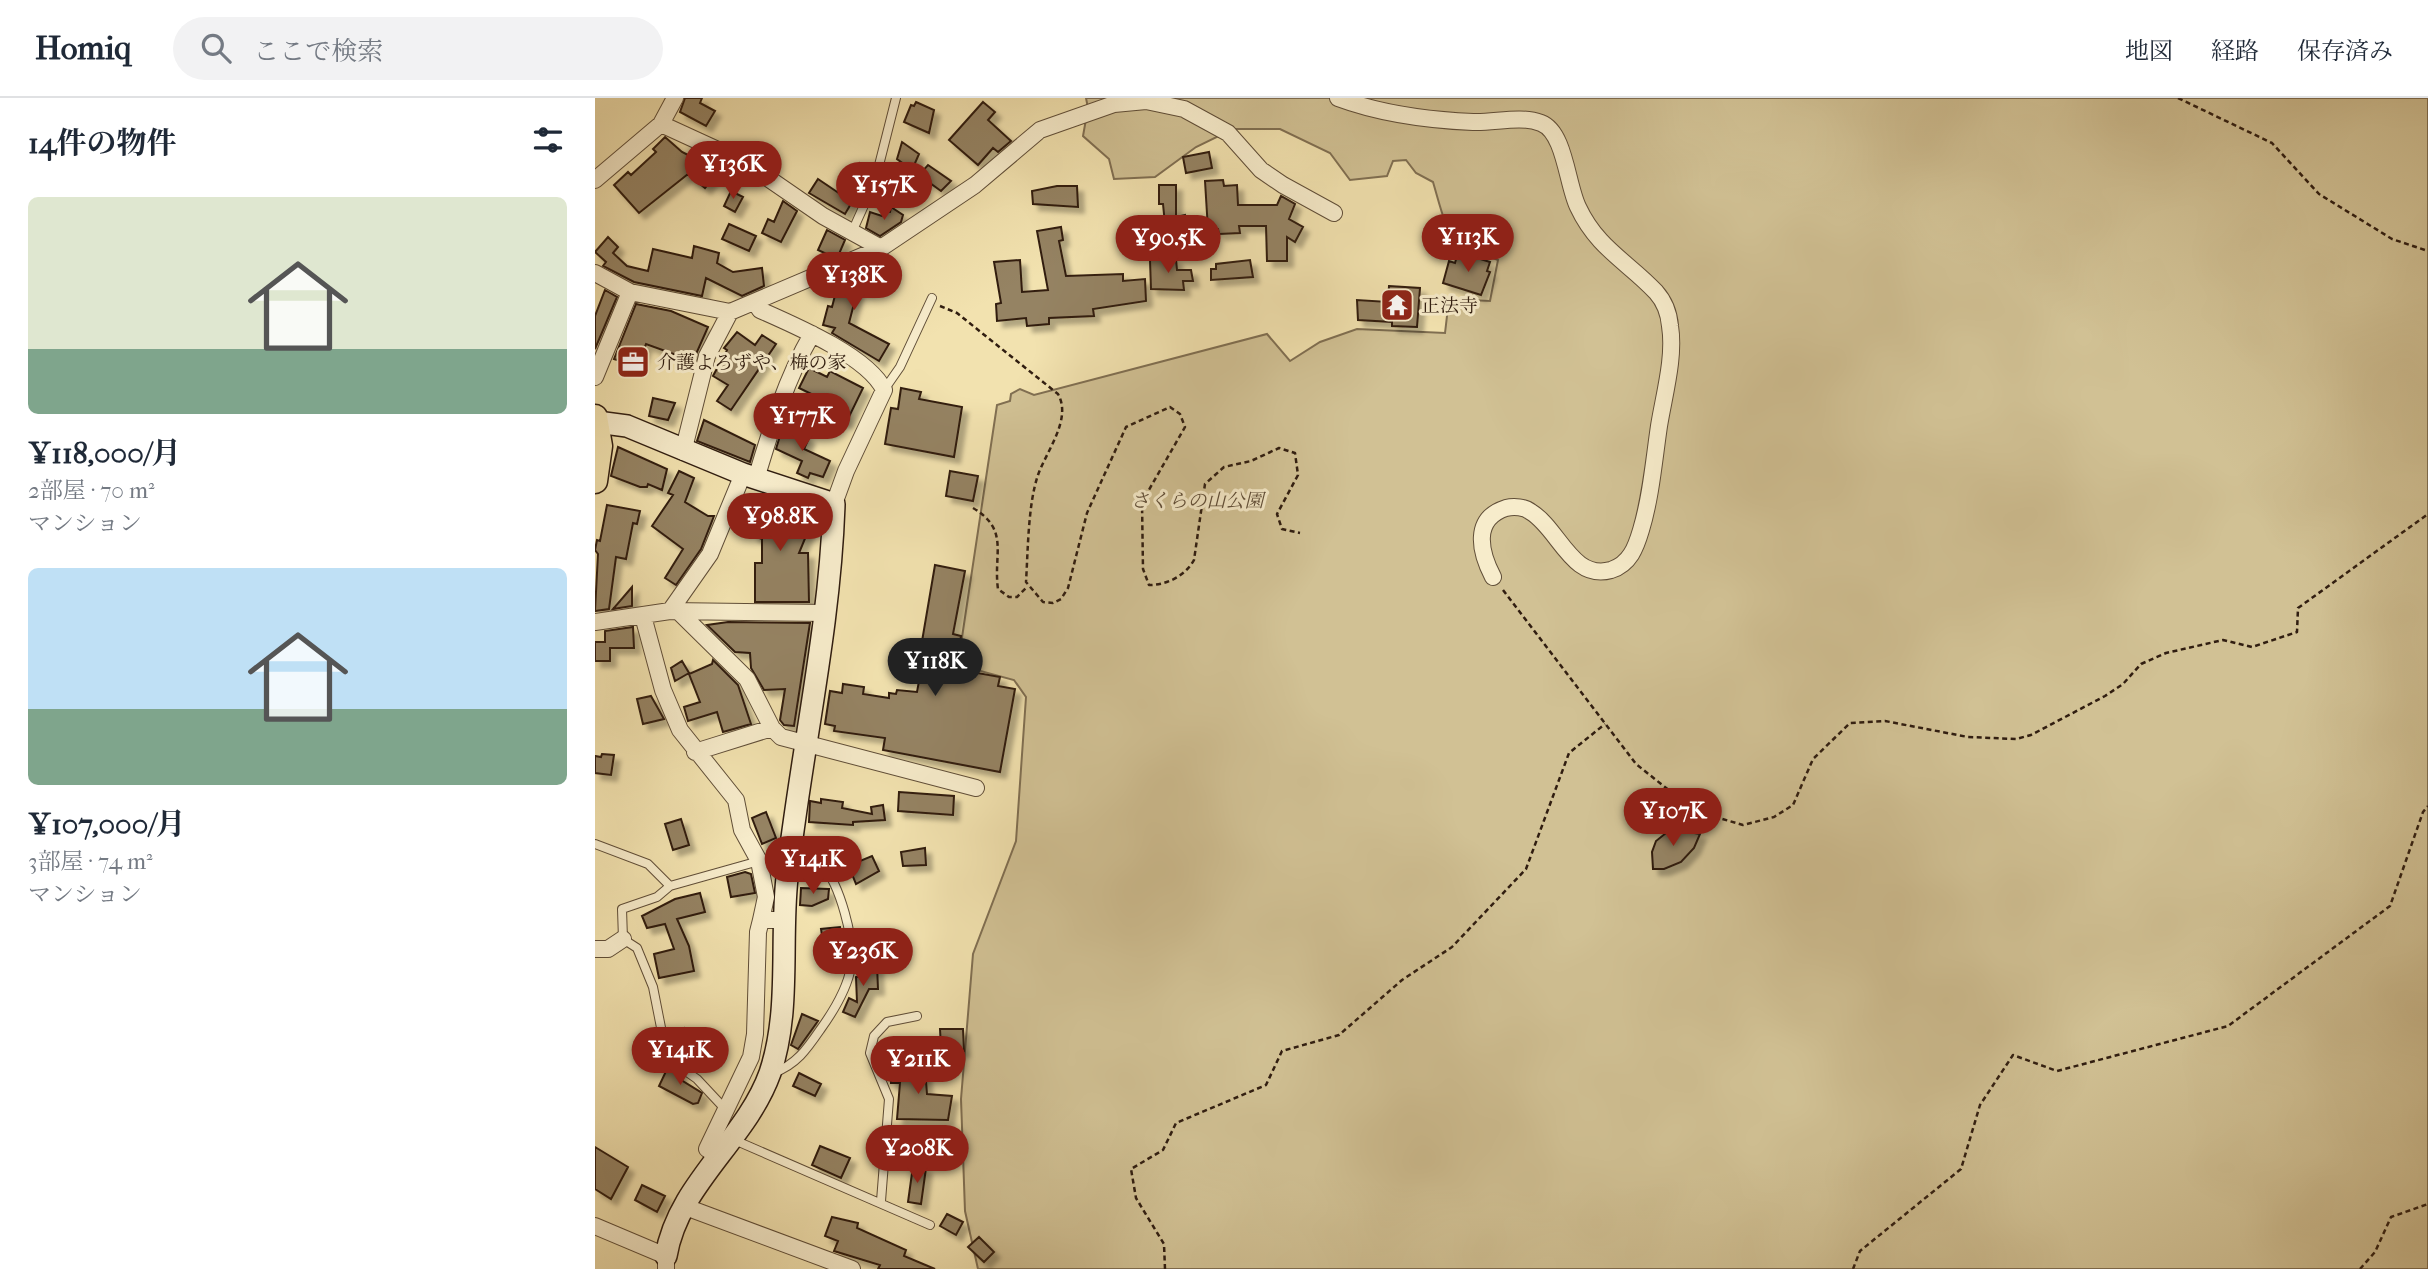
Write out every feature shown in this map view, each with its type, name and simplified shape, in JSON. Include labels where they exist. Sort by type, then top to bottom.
[{"type":"main road","points":[[595,481],[600,446],[596,419]]},
{"type":"street","points":[[595,180],[661,124],[675,98]]},
{"type":"street","points":[[1338,98],[1388,113],[1431,119],[1475,123],[1531,120],[1544,124],[1554,132],[1559,143],[1571,193],[1584,220],[1617,261],[1656,293],[1666,309],[1671,327],[1666,384],[1645,519],[1630,557],[1611,570],[1588,570],[1575,562],[1560,540],[1530,510],[1512,507],[1489,516],[1483,524],[1481,536],[1484,560],[1493,577]]},
{"type":"street","points":[[595,273],[630,292],[730,312],[881,248],[975,185],[1040,130],[1114,104],[1146,102],[1184,109],[1229,133],[1261,170],[1334,213]]},
{"type":"street","points":[[661,124],[737,159],[881,248]]},
{"type":"street","points":[[595,377],[630,292]]},
{"type":"street","points":[[718,1156],[707,1149],[751,1057],[755,1034],[758,932],[772,920],[790,848],[827,613],[834,504],[846,471],[884,390],[878,376],[812,334],[760,310],[755,302]]},
{"type":"street","points":[[684,452],[707,356],[730,312]]},
{"type":"street","points":[[675,612],[711,554],[750,476],[799,356],[812,334]]},
{"type":"street","points":[[596,419],[627,426],[684,452],[834,504]]},
{"type":"street","points":[[675,612],[747,678],[772,728],[781,737],[976,788]]},
{"type":"street","points":[[595,622],[675,612],[827,613]]},
{"type":"street","points":[[595,1226],[666,1262],[670,1237],[684,1206],[732,1139],[769,1074],[779,1031],[782,997],[772,920],[759,861],[742,830],[736,800],[680,730],[663,690],[643,616]]},
{"type":"street","points":[[695,752],[772,728]]},
{"type":"street","points":[[595,949],[608,949],[623,939]]},
{"type":"street","points":[[684,1206],[852,1269]]},
{"type":"lane","points":[[852,232],[875,181],[896,98]]},
{"type":"lane","points":[[884,390],[900,368],[931,300]]},
{"type":"lane","points":[[595,844],[648,864],[670,886]]},
{"type":"lane","points":[[769,1074],[792,1065],[809,1048],[843,990],[851,968],[850,933],[841,903],[824,866],[816,859],[790,848]]},
{"type":"lane","points":[[726,1110],[697,1079],[667,1058],[653,987],[638,948],[623,939],[622,909],[657,897],[670,886],[759,861]]},
{"type":"lane","points":[[881,1201],[889,1099],[870,1053],[874,1037],[887,1021],[917,1016]]},
{"type":"lane","points":[[732,1139],[856,1195],[881,1201],[904,1216],[930,1225]]},
{"type":"path","points":[[2178,98],[2272,143],[2319,194],[2392,239],[2428,251]]},
{"type":"path","points":[[931,300],[957,313],[1058,394],[1064,414],[1037,477],[1029,541],[1027,587],[1017,597],[1009,597],[998,589],[997,533],[989,519],[973,508]]},
{"type":"path","points":[[1027,587],[1043,602],[1053,603],[1061,599],[1068,588],[1087,513],[1126,427],[1170,407],[1180,414],[1185,427],[1142,502],[1143,569],[1149,585],[1165,584],[1189,568],[1194,560],[1205,484],[1224,467],[1235,462],[1251,461],[1279,448],[1295,453],[1298,475],[1277,514],[1282,529],[1300,533]]},
{"type":"path","points":[[1493,577],[1636,764],[1669,793],[1695,811],[1743,825],[1774,817],[1793,805],[1813,760],[1850,723],[1885,721],[1968,737],[2016,739],[2031,735],[2105,696],[2123,684],[2141,664],[2166,653],[2223,640],[2252,647],[2297,632],[2298,608],[2428,514]]},
{"type":"path","points":[[1165,1269],[1164,1244],[1136,1198],[1131,1169],[1163,1150],[1176,1123],[1266,1085],[1282,1051],[1339,1035],[1402,980],[1452,947],[1526,869],[1569,753],[1605,724]]},
{"type":"path","points":[[1853,1269],[1860,1251],[1961,1169],[1980,1105],[2013,1055],[2057,1071],[2228,1026],[2390,906],[2423,812],[2428,806]]},
{"type":"path","points":[[2360,1269],[2375,1252],[2391,1217],[2428,1204]]},
{"type":"green space","name":"さくらの山公園","points":[[1086,98],[2428,98],[2428,1269],[978,1269],[965,1211],[961,1099],[973,954],[1016,841],[1026,697],[1014,680],[973,669],[975,653],[961,644],[997,405],[1010,401],[1011,394],[1020,389],[1034,395],[1267,334],[1290,361],[1320,342],[1357,329],[1445,333],[1449,299],[1490,301],[1498,260],[1468,247],[1451,233],[1433,182],[1416,173],[1406,160],[1393,161],[1387,176],[1350,180],[1330,153],[1280,129],[1233,129],[1196,147],[1155,177],[1114,179],[1109,159],[1083,136],[1088,108]]},
{"type":"building","points":[[685,98],[702,98],[700,103],[715,111],[706,126],[680,112]]},
{"type":"building","points":[[916,102],[934,110],[929,133],[904,122],[911,105],[914,106]]},
{"type":"building","points":[[983,102],[995,112],[988,120],[1011,141],[998,152],[993,148],[978,165],[949,140]]},
{"type":"building","points":[[665,137],[682,152],[692,157],[699,153],[720,169],[705,188],[688,174],[639,213],[614,185],[628,172],[631,175],[656,152],[653,149]]},
{"type":"building","points":[[902,142],[919,154],[912,170],[897,159]]},
{"type":"building","points":[[1209,152],[1212,168],[1186,173],[1183,157]]},
{"type":"building","points":[[860,163],[872,167],[864,186],[852,181]]},
{"type":"building","points":[[928,165],[951,181],[941,191],[919,175]]},
{"type":"building","points":[[818,179],[852,202],[845,214],[809,193]]},
{"type":"building","points":[[1223,180],[1224,186],[1237,185],[1238,205],[1277,205],[1281,196],[1295,204],[1289,219],[1303,227],[1295,242],[1287,237],[1287,261],[1267,261],[1266,226],[1239,226],[1240,233],[1219,234],[1218,229],[1208,230],[1205,181]]},
{"type":"building","points":[[1159,185],[1176,185],[1176,217],[1185,215],[1187,230],[1175,232],[1175,243],[1167,244],[1163,204],[1159,204]]},
{"type":"building","points":[[1057,186],[1077,186],[1078,207],[1033,204],[1032,191]]},
{"type":"building","points":[[731,191],[743,197],[735,212],[724,206]]},
{"type":"building","points":[[783,201],[797,211],[781,242],[762,233],[768,219],[774,222]]},
{"type":"building","points":[[891,207],[903,215],[901,222],[880,236],[866,228],[870,212],[882,216],[883,211],[890,212]]},
{"type":"building","points":[[729,224],[756,236],[749,251],[722,239]]},
{"type":"building","points":[[1061,227],[1063,240],[1059,241],[1066,276],[1123,274],[1123,281],[1145,279],[1146,301],[1093,309],[1094,316],[1049,318],[1049,324],[1027,326],[1026,318],[997,321],[996,304],[1001,303],[994,262],[1020,260],[1022,292],[1048,290],[1037,231]]},
{"type":"building","points":[[827,230],[845,240],[839,254],[833,257],[818,250]]},
{"type":"building","points":[[608,237],[618,247],[613,253],[627,266],[648,271],[653,249],[692,258],[694,246],[719,253],[717,263],[733,272],[762,268],[764,286],[742,296],[706,278],[702,296],[634,282],[603,266],[606,262],[595,252]]},
{"type":"building","points":[[1458,252],[1490,262],[1487,271],[1490,272],[1481,295],[1443,283],[1449,261],[1455,263]]},
{"type":"building","points":[[1176,259],[1177,270],[1191,270],[1193,281],[1183,281],[1184,290],[1151,289],[1150,260]]},
{"type":"building","points":[[1250,260],[1253,277],[1211,280],[1211,269],[1216,269],[1216,264]]},
{"type":"building","points":[[878,264],[888,276],[880,284],[871,274],[869,290],[858,288],[849,323],[889,344],[879,361],[832,333],[835,328],[823,325],[828,306],[832,307],[838,284],[833,283],[834,279],[856,270],[871,273]]},
{"type":"building","name":"正法寺","points":[[1389,286],[1420,288],[1417,327],[1358,320],[1357,300],[1388,302]]},
{"type":"building","points":[[605,290],[617,297],[595,349],[595,316]]},
{"type":"building","points":[[636,304],[671,311],[708,327],[693,361],[646,344],[638,366],[614,359]]},
{"type":"building","points":[[737,332],[755,345],[762,335],[776,344],[731,410],[717,401],[728,385],[713,376],[727,350],[724,348]]},
{"type":"building","points":[[809,368],[827,377],[830,371],[863,388],[846,423],[827,413],[832,404],[799,388]]},
{"type":"building","points":[[901,388],[921,392],[919,399],[962,407],[954,457],[885,444],[891,408],[898,409]]},
{"type":"building","points":[[653,398],[675,403],[668,420],[649,416]]},
{"type":"building","points":[[704,420],[755,445],[750,462],[697,441]]},
{"type":"building","points":[[783,426],[809,438],[804,449],[830,461],[823,477],[810,473],[808,478],[797,473],[802,461],[776,449]]},
{"type":"building","points":[[618,447],[667,469],[662,490],[648,484],[647,487],[640,487],[611,476]]},
{"type":"building","points":[[679,471],[694,478],[685,502],[708,516],[714,516],[701,549],[676,585],[665,578],[683,549],[652,526],[673,495],[668,493]]},
{"type":"building","points":[[950,471],[978,476],[973,501],[946,496]]},
{"type":"building","points":[[768,496],[805,512],[802,520],[811,524],[799,553],[808,553],[809,602],[755,602],[755,563],[762,563],[762,539],[752,535],[755,527],[746,523],[756,499],[765,504]]},
{"type":"building","points":[[607,505],[640,511],[637,524],[633,523],[626,559],[616,557],[609,609],[595,611],[598,554],[595,550],[597,540],[600,541]]},
{"type":"building","points":[[935,565],[965,571],[953,634],[961,636],[955,669],[1000,677],[998,686],[1015,689],[1000,772],[883,750],[885,738],[834,731],[835,726],[825,724],[830,691],[842,693],[843,684],[864,687],[863,694],[889,698],[889,693],[896,694],[897,690],[917,692],[924,654],[920,653]]},
{"type":"building","points":[[632,587],[632,606],[613,609]]},
{"type":"building","points":[[728,622],[810,623],[794,726],[784,725],[780,720],[785,689],[764,690],[751,668],[750,653],[735,652],[707,625]]},
{"type":"building","points":[[633,627],[634,648],[610,648],[610,661],[595,661],[595,642],[605,642],[605,631]]},
{"type":"building","points":[[713,660],[738,685],[751,724],[723,732],[717,712],[688,721],[684,707],[700,702],[689,674],[712,664]]},
{"type":"building","points":[[682,661],[689,673],[675,681],[671,668]]},
{"type":"building","points":[[651,696],[664,719],[643,724],[637,699]]},
{"type":"building","points":[[602,754],[614,755],[611,775],[595,773],[595,756],[601,757]]},
{"type":"building","points":[[899,792],[954,796],[953,815],[898,811]]},
{"type":"building","points":[[821,799],[843,802],[842,808],[872,814],[871,807],[883,805],[885,820],[853,822],[853,825],[809,822],[810,801],[821,803]]},
{"type":"building","points":[[766,812],[776,838],[762,844],[752,818]]},
{"type":"building","points":[[681,819],[689,845],[673,850],[665,824]]},
{"type":"building","points":[[1671,829],[1700,834],[1694,848],[1681,862],[1664,869],[1653,869],[1652,852],[1656,841]]},
{"type":"building","points":[[925,848],[926,865],[903,866],[901,852]]},
{"type":"building","points":[[872,856],[879,871],[856,884],[850,869],[856,866],[855,863]]},
{"type":"building","points":[[745,872],[751,874],[755,893],[731,897],[727,877]]},
{"type":"building","points":[[801,888],[829,889],[828,899],[812,906],[800,905]]},
{"type":"building","points":[[700,893],[705,912],[677,919],[689,946],[694,971],[659,978],[654,954],[674,949],[665,924],[647,928],[642,916],[675,899]]},
{"type":"building","points":[[840,927],[842,944],[830,946],[830,941],[823,942],[821,929]]},
{"type":"building","points":[[877,965],[878,989],[869,989],[855,1017],[843,1012],[849,998],[857,1002],[856,977],[861,976],[860,966]]},
{"type":"building","points":[[802,1014],[818,1021],[798,1049],[791,1045]]},
{"type":"building","points":[[685,1028],[696,1032],[684,1062],[674,1055],[677,1042],[673,1040],[677,1029],[684,1031]]},
{"type":"building","points":[[940,1029],[963,1029],[964,1051],[941,1048]]},
{"type":"building","points":[[919,1065],[919,1068],[925,1068],[927,1094],[952,1096],[948,1120],[897,1119],[900,1083],[891,1083],[890,1068]]},
{"type":"building","points":[[668,1067],[679,1075],[678,1078],[702,1093],[698,1103],[693,1104],[659,1086]]},
{"type":"building","points":[[799,1073],[821,1084],[815,1096],[793,1086]]},
{"type":"building","points":[[820,1146],[850,1158],[841,1178],[812,1165]]},
{"type":"building","points":[[595,1147],[628,1167],[611,1199],[595,1189]]},
{"type":"building","points":[[913,1166],[926,1168],[921,1204],[908,1202]]},
{"type":"building","points":[[642,1185],[665,1196],[657,1212],[635,1200]]},
{"type":"building","points":[[947,1214],[963,1222],[956,1235],[940,1226]]},
{"type":"building","points":[[832,1217],[858,1223],[857,1228],[906,1250],[904,1256],[935,1269],[878,1269],[880,1265],[834,1251],[838,1241],[825,1236]]},
{"type":"building","points":[[979,1237],[994,1252],[984,1262],[968,1247]]},
{"type":"place","name":"正法寺","points":[[1397,305]]},
{"type":"place","name":"介護よろずや、梅の家","points":[[633,362]]}]
